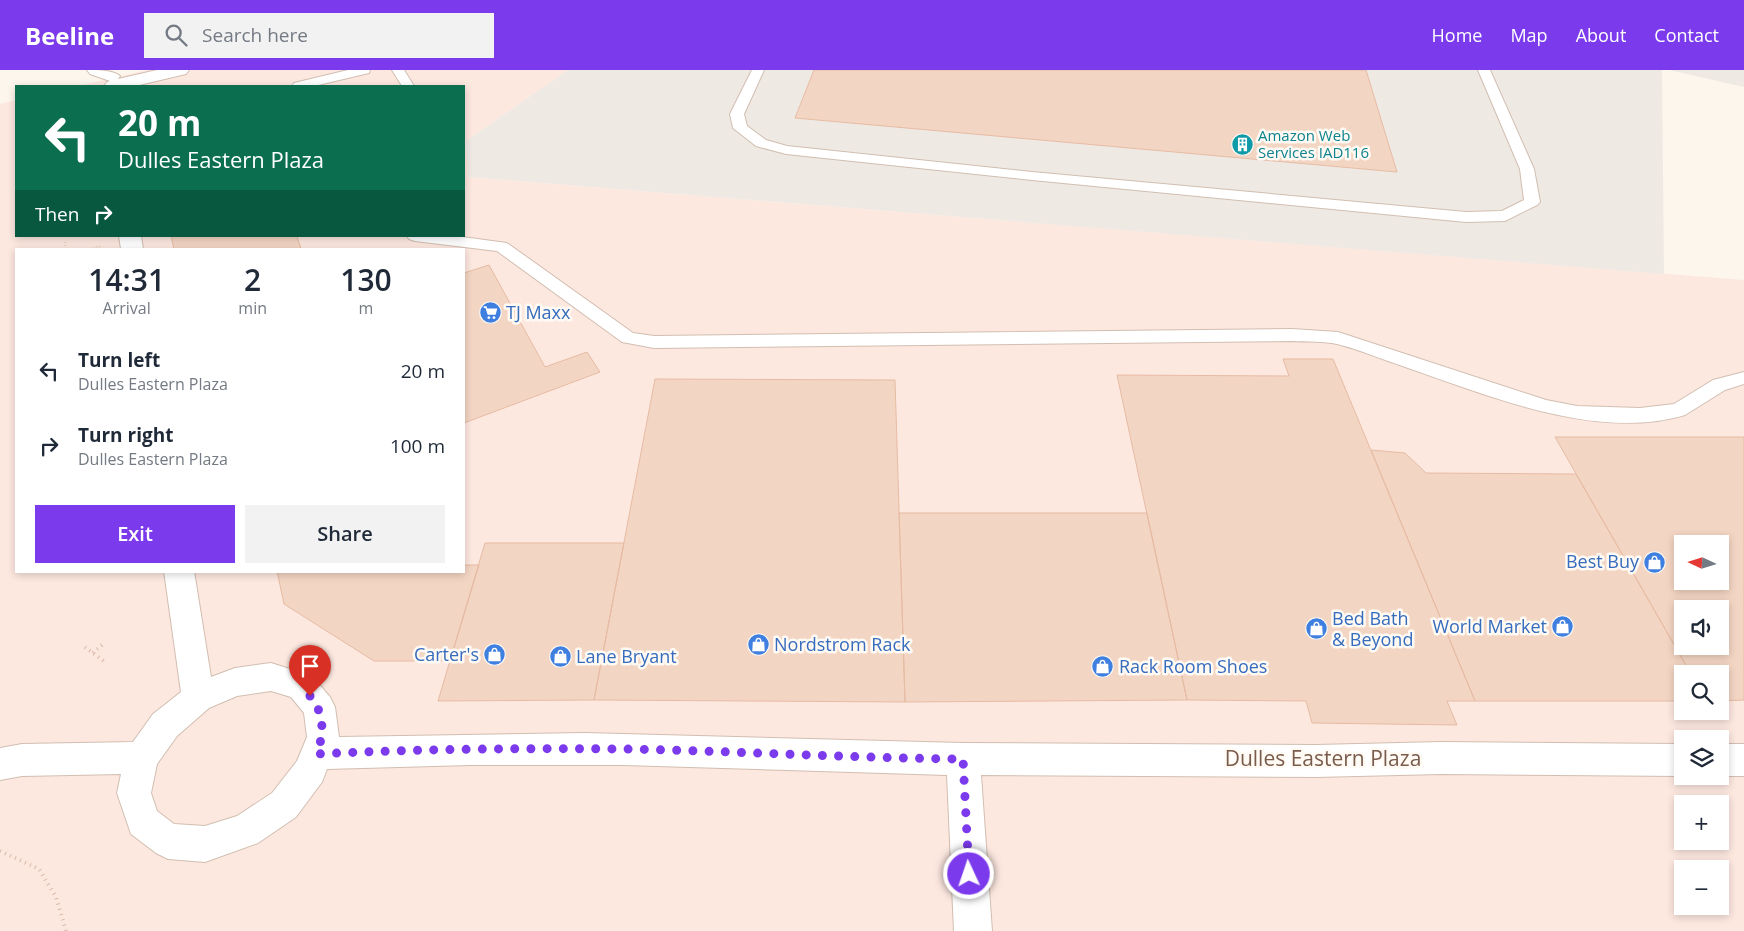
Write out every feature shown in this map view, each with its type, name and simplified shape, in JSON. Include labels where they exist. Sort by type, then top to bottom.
[{"type":"street","points":[[109,78],[180,70]]},
{"type":"street","points":[[179,573],[198,698]]},
{"type":"street","points":[[271,678],[301,686],[319,707],[323,737],[317,754],[310,771],[284,805],[246,831],[205,844],[168,841],[143,822],[134,793],[142,758],[166,725],[198,698],[236,682],[271,678]]},
{"type":"street","name":"Dulles Eastern Plaza","points":[[317,754],[379,750],[624,749],[860,758],[1316,761],[1441,758],[1674,760]]},
{"type":"street","points":[[7,761],[142,758]]},
{"type":"street","points":[[963,759],[973,931]]},
{"type":"street","points":[[1729,760],[1744,760]]},
{"type":"lane","points":[[303,85],[364,70]]},
{"type":"lane","points":[[398,70],[407,85]]},
{"type":"lane","points":[[758,70],[737,114],[740,128],[761,143],[786,150],[1466,217],[1505,216],[1532,202],[1527,169],[1484,70]]},
{"type":"lane","points":[[422,237],[501,248],[628,338],[654,342],[1292,335],[1338,338],[1545,406],[1577,413],[1640,415],[1678,410],[1719,385],[1744,378]]},
{"type":"path","points":[[65,242],[66,248]]},
{"type":"path","points":[[92,653],[102,645]]},
{"type":"path","points":[[85,647],[105,662]]},
{"type":"path","points":[[0,851],[39,869],[56,897],[66,931]]},
{"type":"shaded area","points":[[147,70],[568,70],[466,141],[468,177],[1744,280],[1744,931],[0,931],[0,104],[15,100],[15,237],[465,237],[465,85],[81,85]]},
{"type":"shaded area","points":[[568,70],[1662,70],[1664,274],[468,177],[466,141]]},
{"type":"shaded area","points":[[1669,70],[1744,70],[1744,87]]},
{"type":"building","name":"Amazon Web Services IAD116","points":[[814,70],[1366,70],[1397,172],[795,118]]},
{"type":"building","points":[[171,237],[297,237],[301,248],[174,248]]},
{"type":"building","name":"TJ Maxx","points":[[489,265],[545,367],[587,352],[600,372],[465,423],[465,273]]},
{"type":"building","points":[[1283,359],[1333,359],[1475,701],[1447,701],[1457,725],[1312,723],[1306,701],[1187,700],[1117,375],[1289,376]]},
{"type":"building","points":[[655,379],[895,380],[905,702],[594,700]]},
{"type":"building","name":"Best Buy","points":[[1555,437],[1744,437],[1744,700],[1729,701],[1729,665],[1686,665],[1680,655],[1729,655],[1729,600],[1674,600],[1674,644]]},
{"type":"building","points":[[1371,450],[1405,453],[1426,473],[1576,474],[1674,644],[1674,655],[1680,655],[1686,665],[1674,665],[1674,701],[1475,701]]},
{"type":"building","points":[[899,513],[1147,513],[1187,700],[905,702]]},
{"type":"building","points":[[485,543],[624,543],[594,700],[438,701]]},
{"type":"building","points":[[465,565],[479,565],[450,661],[374,661],[284,604],[277,573],[465,573]]},
{"type":"place","name":"Amazon Web Services IAD116","points":[[1242,145]]},
{"type":"place","name":"TJ Maxx","points":[[490,313]]},
{"type":"place","name":"Best Buy","points":[[1655,562]]},
{"type":"place","name":"World Market","points":[[1563,627]]},
{"type":"place","name":"Bed Bath & Beyond","points":[[1316,629]]},
{"type":"place","name":"Nordstrom Rack","points":[[758,645]]},
{"type":"place","name":"Carter's","points":[[495,655]]},
{"type":"place","name":"Lane Bryant","points":[[560,657]]},
{"type":"place","name":"Rack Room Shoes","points":[[1103,667]]},
{"type":"route","points":[[310,696],[319,707],[323,737],[317,754],[379,750],[624,749],[860,758],[963,759],[969,874]]}]
